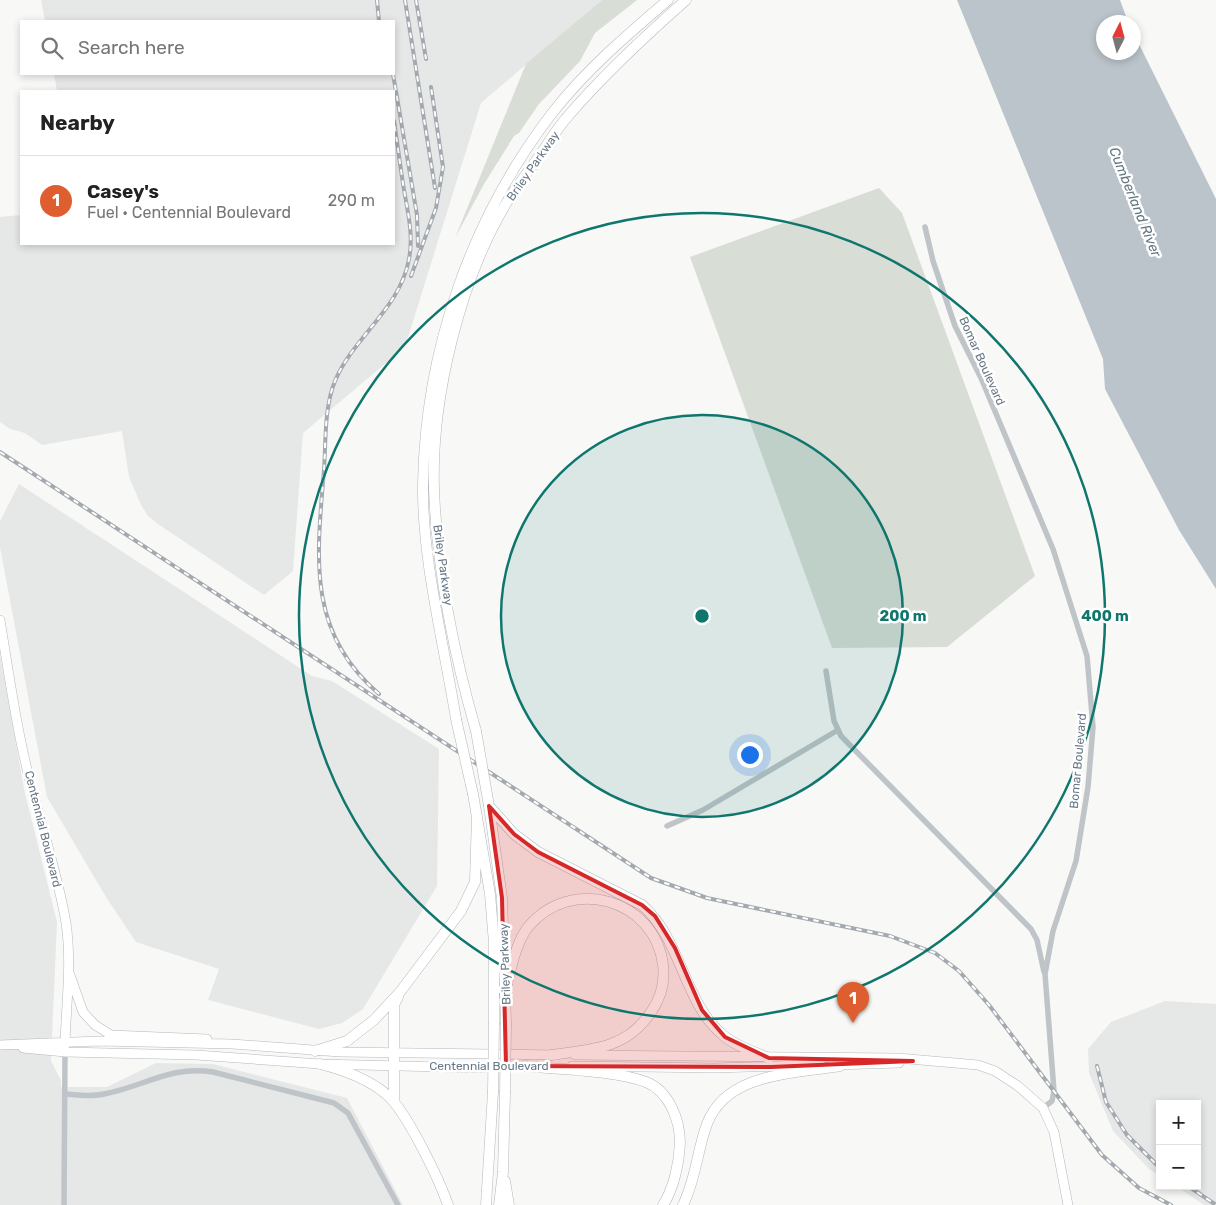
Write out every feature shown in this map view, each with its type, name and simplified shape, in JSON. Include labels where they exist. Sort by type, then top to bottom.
[{"type":"highway","name":"Briley Parkway","points":[[486,1205],[493,1092],[494,943],[490,894],[477,816],[456,719],[426,541],[423,486],[426,430],[432,386],[448,316],[486,218],[553,113],[610,50],[668,0]]},
{"type":"highway","name":"Briley Parkway","points":[[499,1205],[503,1172],[507,984],[502,898],[476,731],[458,662],[440,557],[434,488],[437,429],[444,376],[455,331],[476,267],[507,202],[567,117],[621,57],[686,0]]},
{"type":"highway","points":[[489,806],[514,834],[538,852],[642,904],[655,916],[674,948],[696,999],[711,1023],[725,1037],[769,1058]]},
{"type":"highway","points":[[315,1051],[347,1041],[362,1031],[400,992],[470,897],[475,882],[477,862],[477,816]]},
{"type":"highway","points":[[507,984],[519,943],[528,928],[543,914],[570,902],[601,899],[617,904],[645,923],[655,937],[661,954],[662,988],[657,1004],[643,1024],[630,1035],[610,1044],[551,1055]]},
{"type":"highway","points":[[394,1101],[394,1005],[400,992]]},
{"type":"highway","points":[[320,1064],[351,1073],[375,1086],[394,1101],[434,1171],[448,1205]]},
{"type":"highway","points":[[525,1066],[628,1077],[648,1083],[662,1093],[672,1107],[680,1136],[676,1170],[663,1205]]},
{"type":"highway","points":[[683,1205],[691,1189],[707,1124],[716,1107],[730,1092],[766,1077],[840,1066]]},
{"type":"highway","points":[[503,1172],[509,1205]]},
{"type":"main road","name":"Centennial Boulevard","points":[[0,620],[22,747],[38,814],[53,860],[66,924],[68,968],[65,1052]]},
{"type":"main road","points":[[68,968],[83,1012],[95,1025],[111,1035],[196,1037],[232,1044]]},
{"type":"main road","name":"Centennial Boulevard","points":[[0,1045],[65,1041],[232,1044],[315,1051],[769,1058],[898,1058],[913,1061],[978,1065],[995,1071],[1018,1086],[1042,1108],[1054,1132],[1068,1205]]},
{"type":"main road","name":"Centennial Boulevard","points":[[0,1045],[65,1052],[196,1055],[320,1064],[394,1066],[715,1068],[840,1066],[892,1064],[913,1061]]},
{"type":"street","name":"Bomar Boulevard","points":[[925,226],[933,261],[955,326],[981,378],[1053,549],[1087,656],[1093,727],[1087,796],[1076,861],[1053,931],[1045,974],[1054,1091],[1052,1101],[1042,1108]]},
{"type":"street","points":[[826,671],[838,730],[848,744],[1031,929],[1037,940],[1045,974]]},
{"type":"street","points":[[667,826],[703,810],[838,730]]},
{"type":"street","name":"Centennial Boulevard","points":[[64,1205],[65,1052]]},
{"type":"street","points":[[65,1094],[101,1095],[174,1072],[194,1070],[213,1072],[334,1103],[348,1113],[398,1205]]},
{"type":"highlighted area","points":[[489,806],[514,834],[538,852],[642,905],[655,916],[675,948],[702,1010],[725,1037],[769,1058],[913,1061],[771,1067],[506,1066],[502,898]]},
{"type":"shaded area","points":[[41,0],[602,0],[481,103],[405,347],[303,433],[293,571],[264,595],[148,516],[129,477],[122,431],[42,445],[25,433],[10,429],[0,422],[0,217],[20,215],[20,245],[395,245],[395,90],[57,90],[54,75],[395,75],[395,20],[45,20]]},
{"type":"shaded area","points":[[602,0],[637,0],[595,33],[580,61],[539,104],[519,133],[514,136],[484,184],[455,238],[526,64]]},
{"type":"shaded area","points":[[879,188],[902,213],[1035,576],[947,647],[832,648],[690,257]]},
{"type":"shaded area","points":[[19,484],[312,676],[332,681],[439,749],[437,886],[363,1009],[342,1023],[319,1029],[208,1000],[219,969],[136,942],[106,897],[47,797],[0,547],[0,521]]},
{"type":"shaded area","points":[[0,655],[24,789],[57,922],[51,1061],[61,1080],[61,1087],[107,1087],[156,1063],[213,1064],[347,1098],[403,1205],[0,1205]]},
{"type":"shaded area","points":[[1165,1001],[1216,1004],[1216,1205],[1204,1205],[1182,1190],[1201,1190],[1201,1100],[1156,1100],[1156,1173],[1149,1169],[1113,1131],[1089,1073],[1088,1049],[1111,1022]]},
{"type":"water","name":"Cumberland River","points":[[957,0],[1120,0],[1125,15],[1096,15],[1096,60],[1141,60],[1141,48],[1216,199],[1216,589],[1179,530],[1105,389],[1103,359]]},
{"type":"railway","points":[[377,0],[379,20]]},
{"type":"railway","points":[[405,0],[435,188]]},
{"type":"railway","points":[[416,0],[426,59]]},
{"type":"railway","points":[[393,75],[417,215],[418,246]]},
{"type":"railway","points":[[411,276],[436,208],[443,167],[431,87]]},
{"type":"railway","points":[[379,694],[355,670],[339,645],[328,619],[322,591],[319,533],[326,425],[331,391],[343,365],[387,308],[396,293],[404,277],[409,259],[411,240],[395,128]]},
{"type":"railway","points":[[0,452],[651,878],[707,898],[890,936],[935,953],[959,971],[989,1005],[1102,1155],[1139,1188],[1171,1205]]},
{"type":"railway","points":[[1097,1066],[1106,1102],[1127,1135],[1156,1164]]},
{"type":"railway","points":[[1194,1190],[1216,1205]]},
{"type":"place","name":"Casey's","points":[[853,1023]]}]
